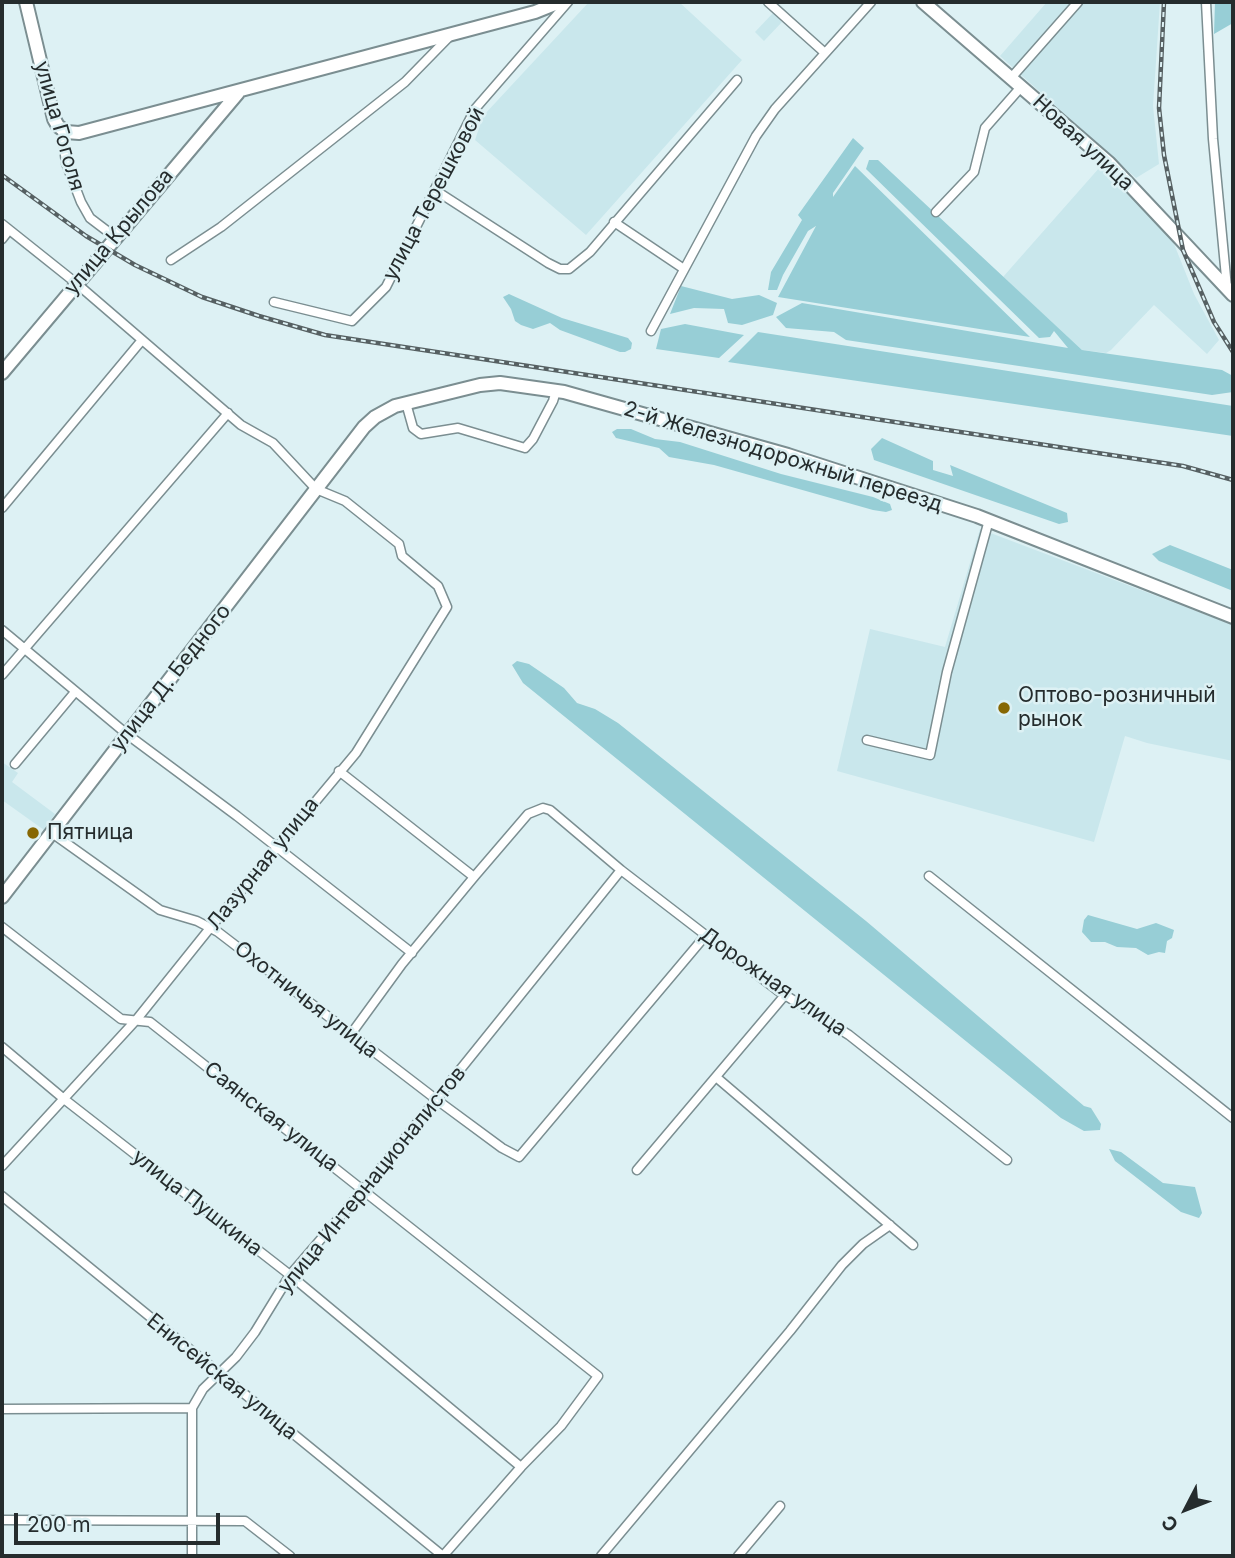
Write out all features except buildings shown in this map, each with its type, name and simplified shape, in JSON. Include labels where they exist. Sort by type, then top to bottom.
[{"type":"street","name":"улица Гоголя","points":[[26,2],[47,98],[61,130],[66,163],[90,218],[115,237]]},
{"type":"street","points":[[61,130],[79,133],[189,105],[536,12],[559,2]]},
{"type":"street","name":"улица Терешковой","points":[[274,302],[352,321],[389,283],[475,109],[568,2]]},
{"type":"street","points":[[768,2],[825,53]]},
{"type":"street","points":[[651,331],[756,136],[775,109],[871,2]]},
{"type":"street","name":"Новая улица","points":[[923,2],[1109,163],[1230,292]]},
{"type":"street","points":[[936,212],[974,172],[985,128],[1016,82],[1078,2]]},
{"type":"street","points":[[1206,2],[1213,139],[1230,292]]},
{"type":"street","points":[[171,260],[221,227],[402,84],[452,35]]},
{"type":"street","points":[[435,190],[560,269],[569,269],[590,252],[737,80]]},
{"type":"street","name":"улица Крылова","points":[[2,373],[239,92]]},
{"type":"street","points":[[189,105],[199,108],[205,114],[207,122],[204,132]]},
{"type":"street","points":[[614,222],[684,269]]},
{"type":"street","points":[[2,239],[6,227],[76,283],[241,425],[273,443],[316,489]]},
{"type":"street","points":[[2,508],[142,340]]},
{"type":"street","name":"2-й Железнодорожный переезд","points":[[340,459],[375,417],[396,406],[491,383],[556,391],[788,455],[989,520],[1233,617]]},
{"type":"street","points":[[406,403],[413,428],[421,434],[458,428],[525,448],[533,439],[556,391]]},
{"type":"street","points":[[2,675],[228,413]]},
{"type":"street","name":"улица Д. Бедного","points":[[2,897],[340,459]]},
{"type":"street","name":"Лазурная улица","points":[[2,1166],[137,1019],[356,753],[447,607],[438,586],[402,556],[399,544],[345,501],[316,489]]},
{"type":"street","points":[[867,740],[930,755],[947,672],[989,520]]},
{"type":"street","points":[[2,631],[128,735],[412,953]]},
{"type":"street","points":[[15,764],[75,692]]},
{"type":"street","points":[[339,771],[474,877],[402,964],[351,1034]]},
{"type":"street","name":"Дорожная улица","points":[[474,877],[528,814],[538,808],[550,810],[621,870],[785,995],[849,1035],[1007,1160]]},
{"type":"street","name":"Охотничья улица","points":[[52,832],[160,910],[218,932],[437,1100],[502,1148],[519,1157],[706,935]]},
{"type":"street","name":"улица Интернационалистов","points":[[192,1408],[203,1389],[219,1375],[256,1332],[290,1275],[437,1100],[621,870]]},
{"type":"street","points":[[929,876],[1233,1118]]},
{"type":"street","name":"Саянская улица","points":[[2,927],[121,1018],[150,1022],[598,1376],[561,1426],[521,1466]]},
{"type":"street","points":[[637,1170],[785,995]]},
{"type":"street","name":"улица Пушкина","points":[[2,1047],[64,1099],[290,1275],[521,1466]]},
{"type":"street","points":[[716,1077],[913,1245]]},
{"type":"street","name":"Енисейская улица","points":[[2,1196],[443,1556]]},
{"type":"street","points":[[601,1556],[842,1265],[863,1244],[890,1225]]},
{"type":"street","points":[[2,1409],[192,1408],[192,1556]]},
{"type":"street","points":[[443,1556],[521,1466]]},
{"type":"street","points":[[738,1556],[780,1506]]},
{"type":"street","points":[[2,1520],[245,1521],[290,1556]]},
{"type":"shaded area","points":[[589,2],[679,2],[742,60],[586,235],[475,140],[483,116]]},
{"type":"shaded area","points":[[1047,2],[1160,2],[1153,106],[1159,164],[1136,178],[1000,56]]},
{"type":"shaded area","points":[[1215,2],[1233,2],[1233,23],[1214,34]]},
{"type":"shaded area","points":[[773,13],[782,22],[764,41],[755,32]]},
{"type":"shaded area","points":[[853,138],[864,148],[833,193],[833,197],[855,166],[1030,337],[778,297],[816,226],[808,231],[777,290],[768,290],[771,272],[802,220],[798,215]]},
{"type":"shaded area","points":[[869,160],[878,160],[1082,350],[1222,370],[1233,376],[1233,392],[1212,395],[846,340],[834,332],[786,328],[776,317],[802,303],[1068,348],[1054,331],[1050,337],[1039,338],[866,169]]},
{"type":"shaded area","points":[[1100,167],[1172,239],[1194,294],[1219,340],[1207,354],[1154,305],[1111,350],[1106,353],[1082,350],[1003,277]]},
{"type":"shaded area","points":[[681,286],[732,299],[759,295],[777,303],[773,315],[742,325],[728,323],[724,309],[694,308],[670,314]]},
{"type":"shaded area","points":[[509,294],[562,318],[628,338],[632,343],[631,349],[620,352],[560,330],[550,323],[533,329],[521,325],[515,321],[503,297]]},
{"type":"shaded area","points":[[685,324],[744,335],[719,358],[656,349],[661,329]]},
{"type":"shaded area","points":[[758,332],[1233,406],[1233,436],[728,362]]},
{"type":"shaded area","points":[[617,429],[631,429],[655,439],[680,442],[781,474],[873,497],[890,504],[892,510],[873,510],[714,465],[669,457],[659,448],[616,438],[612,432]]},
{"type":"shaded area","points":[[882,438],[933,461],[933,470],[953,476],[950,465],[1067,513],[1068,522],[1059,524],[874,460],[871,449]]},
{"type":"shaded area","name":"Оптово-розничный рынок","points":[[980,529],[1233,625],[1233,761],[1125,736],[1094,842],[837,771],[870,629],[945,647]]},
{"type":"shaded area","points":[[1170,545],[1233,570],[1233,591],[1159,561],[1152,554]]},
{"type":"shaded area","points":[[517,661],[529,664],[564,688],[577,703],[595,709],[618,723],[866,921],[1084,1106],[1091,1108],[1101,1124],[1100,1130],[1084,1131],[1061,1118],[523,683],[512,665]]},
{"type":"shaded area","points":[[2,762],[18,773],[12,782],[55,814],[44,830],[2,800]]},
{"type":"shaded area","points":[[1088,915],[1137,929],[1156,923],[1174,930],[1172,938],[1167,941],[1165,953],[1148,955],[1136,948],[1091,942],[1082,932],[1084,920]]},
{"type":"shaded area","points":[[1109,1149],[1121,1152],[1163,1183],[1195,1187],[1202,1213],[1199,1218],[1181,1212],[1115,1161]]},
{"type":"railway","points":[[1164,2],[1159,108],[1164,155],[1183,250],[1214,322],[1233,352]]},
{"type":"railway","points":[[2,175],[86,236],[135,265],[202,297],[325,335],[1183,466],[1233,480]]},
{"type":"place","name":"Оптово-розничный рынок","points":[[1004,708]]},
{"type":"place","name":"Пятница","points":[[33,833]]}]
